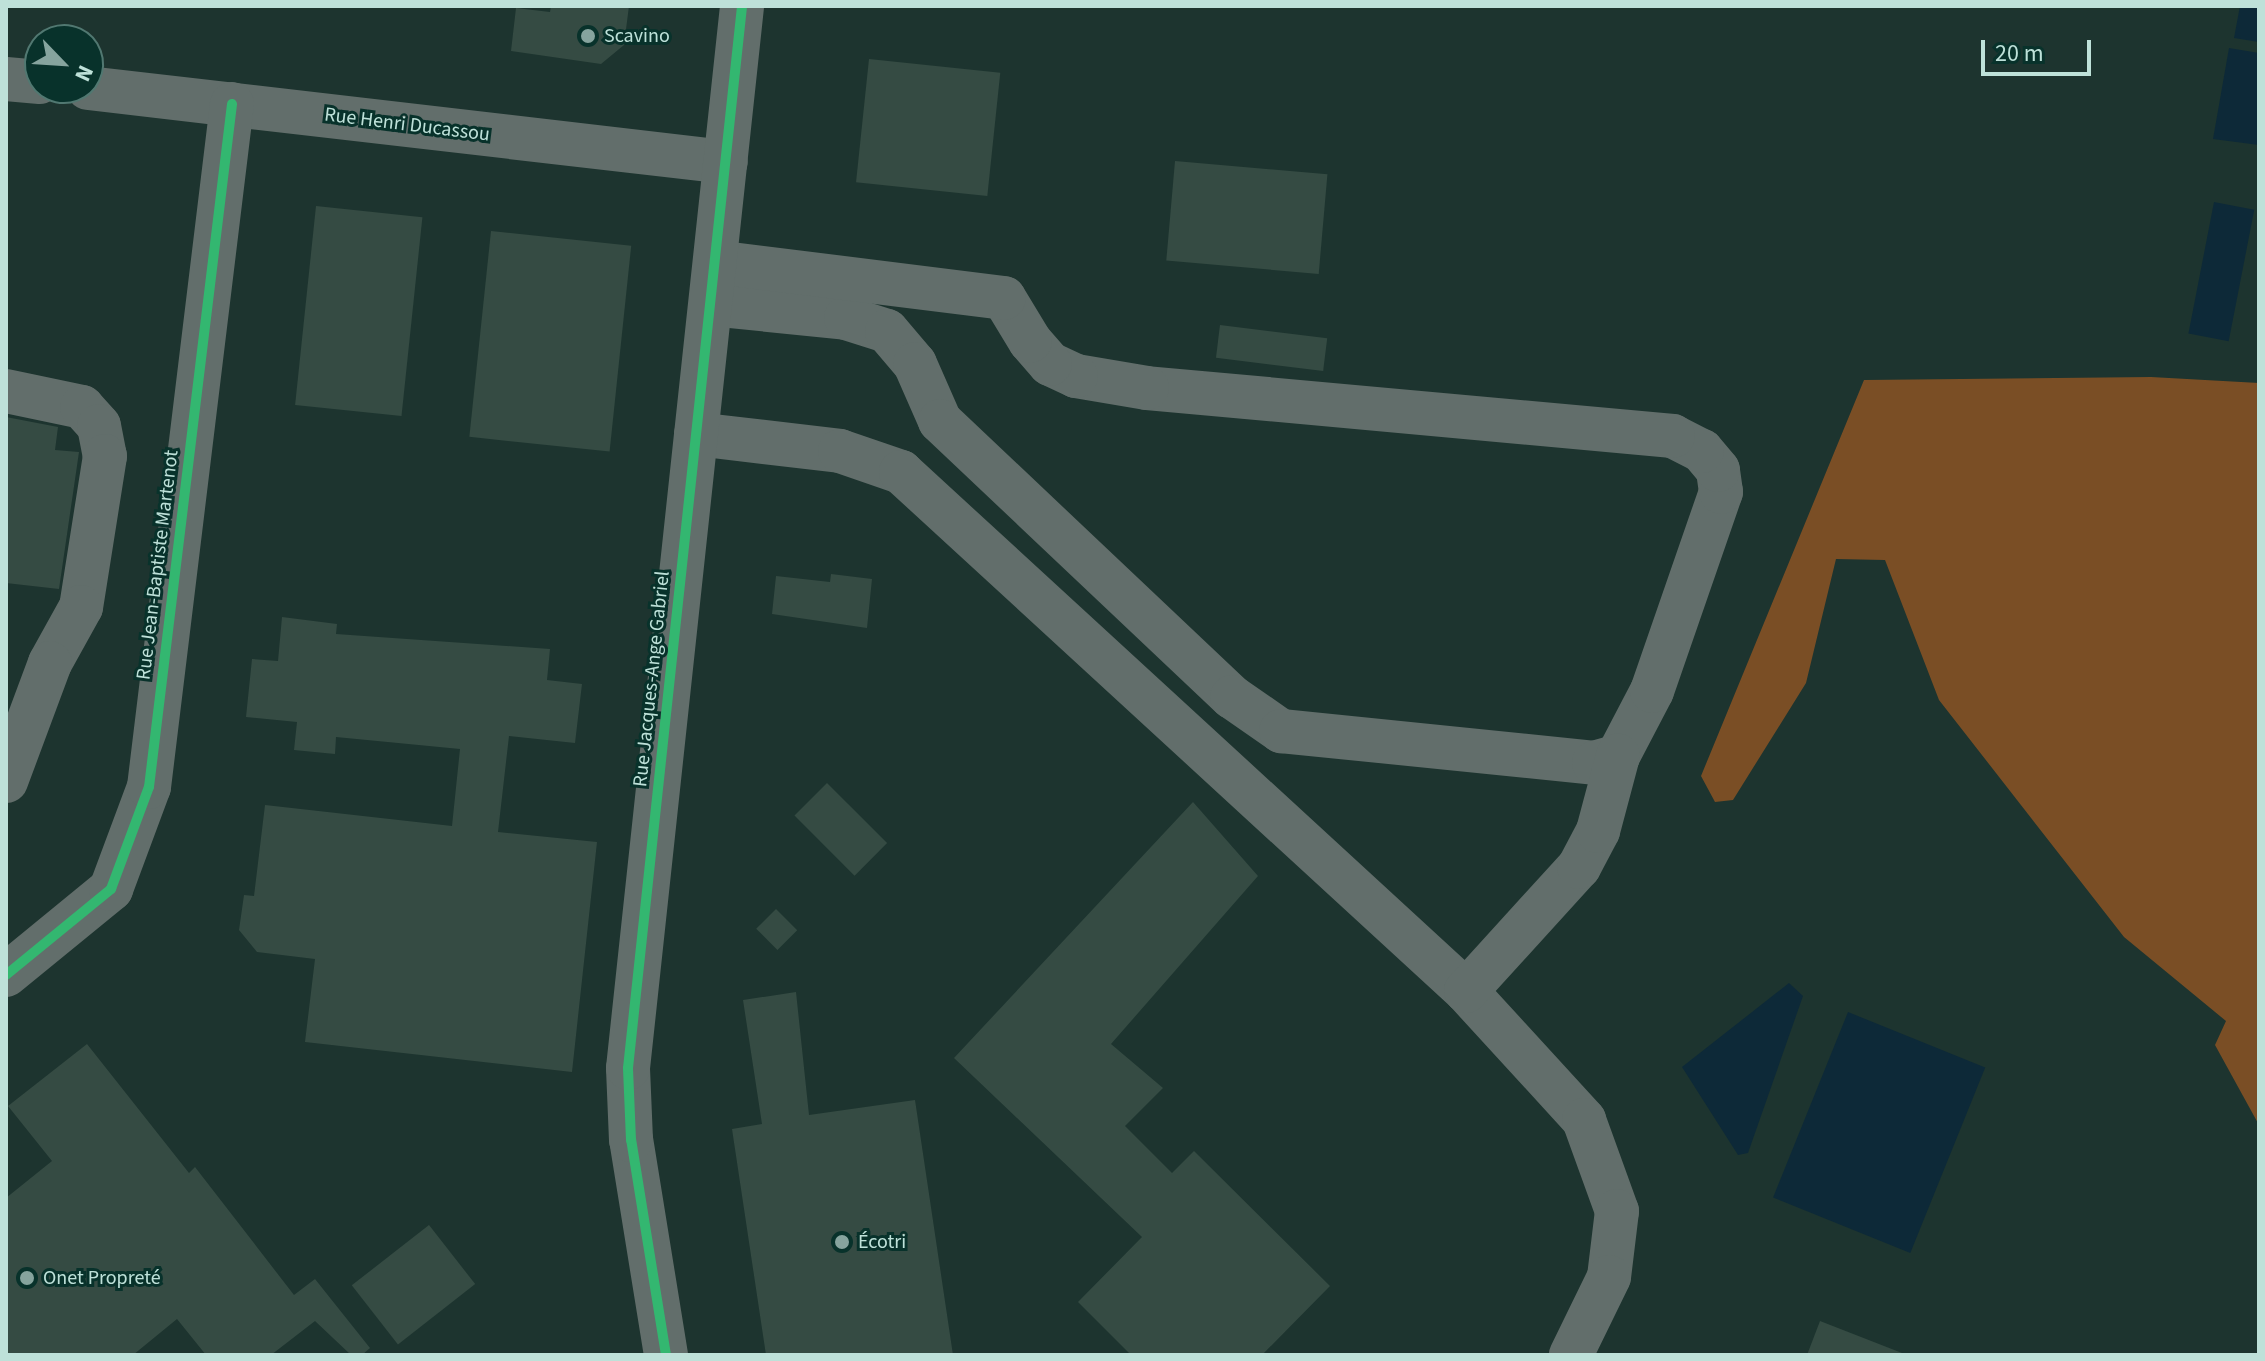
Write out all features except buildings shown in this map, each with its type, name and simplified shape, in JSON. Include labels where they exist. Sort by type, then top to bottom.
[{"type":"street","name":"Rue Jacques-Ange Gabriel","points":[[666,1355],[631,1140],[628,1068],[742,6]]},
{"type":"street","name":"Rue Henri Ducassou","points":[[104,90],[726,162]]},
{"type":"street","name":"Rue Jean-Baptiste Martenot","points":[[6,975],[111,889],[149,787],[232,104]]},
{"type":"street","points":[[715,262],[1004,298],[1040,353],[1076,376],[1147,388],[1673,436],[1702,451],[1718,470],[1721,492],[1652,691],[1618,756],[1598,831],[1579,867],[1466,991]]},
{"type":"street","points":[[711,304],[846,318],[887,331],[915,364],[940,421],[1232,697],[1281,731],[1594,763],[1618,756]]},
{"type":"street","points":[[6,391],[82,407],[99,426],[105,456],[81,607],[50,663],[6,781]]},
{"type":"street","points":[[696,434],[840,451],[901,472],[1466,991],[1584,1120],[1617,1211],[1609,1277],[1571,1355]]},
{"type":"shaded area","points":[[2151,377],[2259,383],[2259,1125],[2215,1045],[2226,1021],[2124,937],[1939,700],[1885,560],[1836,559],[1806,683],[1733,800],[1715,802],[1701,776],[1864,380]]},
{"type":"water","points":[[2240,6],[2259,6],[2259,42],[2234,38]]},
{"type":"water","points":[[2229,48],[2259,53],[2259,145],[2213,139]]},
{"type":"water","points":[[2214,202],[2254,210],[2229,341],[2188,334]]},
{"type":"water","points":[[1789,983],[1803,996],[1748,1153],[1738,1155],[1682,1067]]},
{"type":"water","points":[[1848,1012],[1985,1067],[1910,1253],[1773,1197]]},
{"type":"cycle path","points":[[666,1355],[631,1140],[628,1068],[742,6]]},
{"type":"cycle path","points":[[6,975],[111,889],[149,787],[232,104]]},
{"type":"place","name":"Scavino","points":[[588,36]]},
{"type":"place","name":"Écotri","points":[[842,1242]]},
{"type":"place","name":"Onet Propreté","points":[[27,1278]]}]
